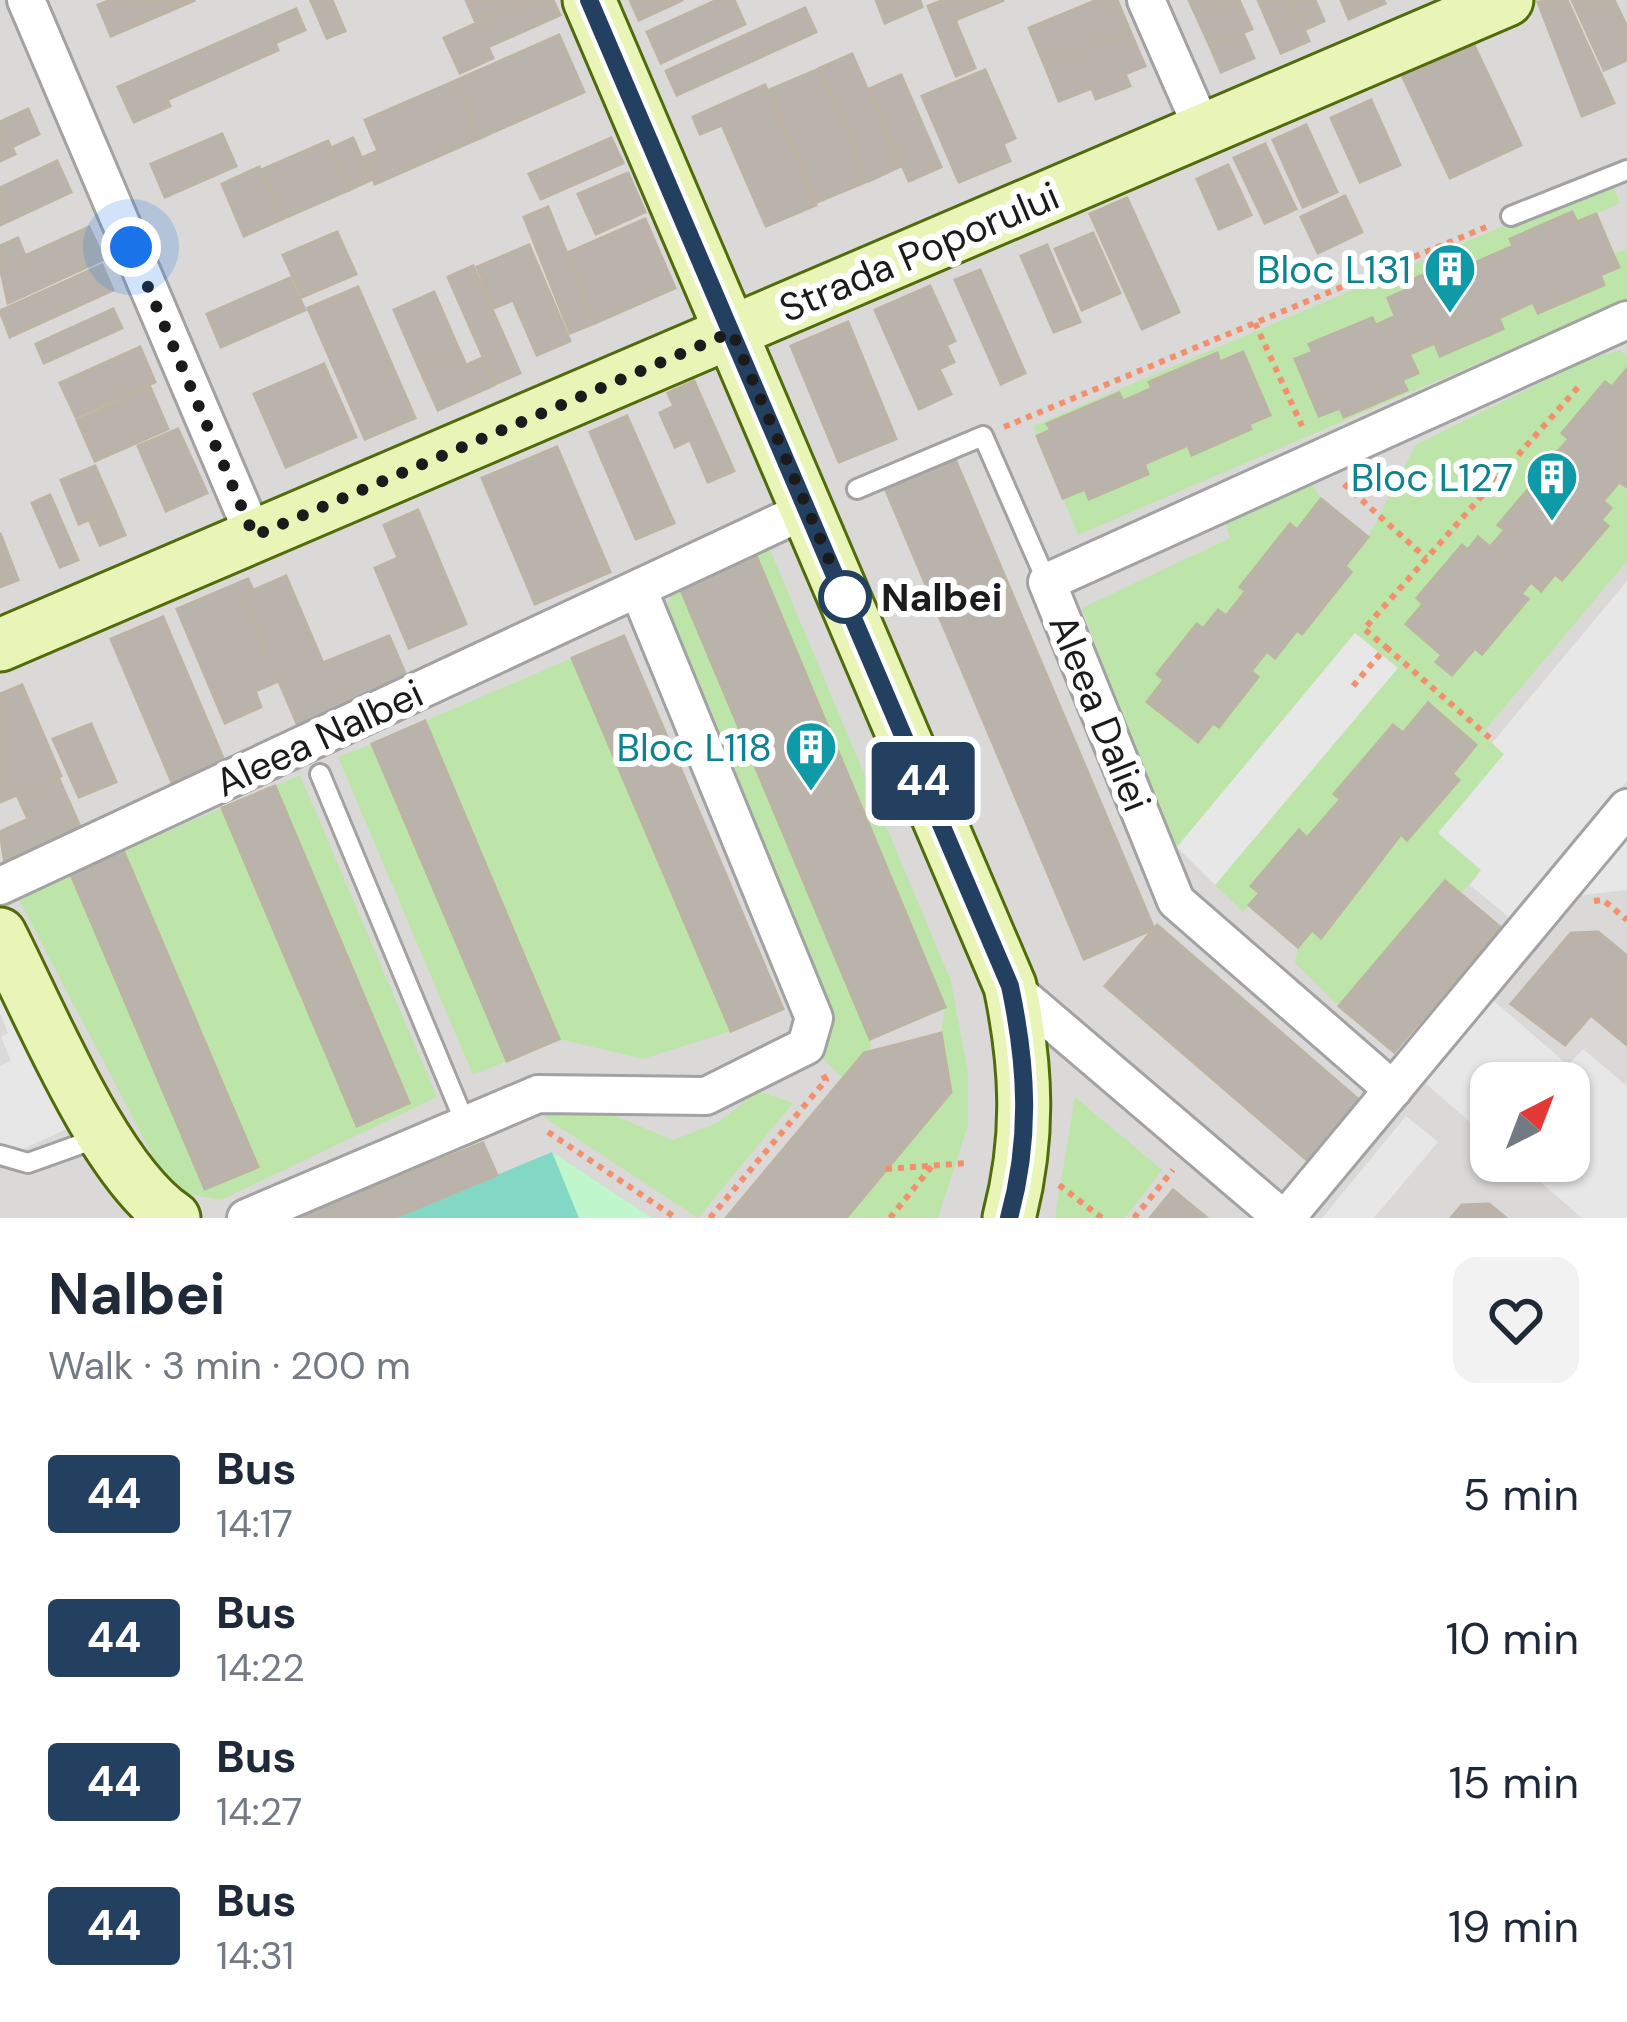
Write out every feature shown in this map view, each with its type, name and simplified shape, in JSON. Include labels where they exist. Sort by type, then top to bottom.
[{"type":"street","points":[[26,0],[254,536]]},
{"type":"street","points":[[589,0],[1010,986],[1028,1100],[1022,1169],[1009,1218]]},
{"type":"street","points":[[1146,0],[1202,130]]},
{"type":"street","name":"Strada Poporului","points":[[0,644],[1507,0]]},
{"type":"street","name":"Aleea Daliei","points":[[1393,1090],[1176,901],[1047,583],[1627,320]]},
{"type":"street","name":"Aleea Nalbei","points":[[0,886],[808,509]]},
{"type":"street","points":[[246,1218],[538,1094],[706,1096],[806,1046],[814,1018],[639,590]]},
{"type":"street","points":[[1010,986],[1284,1218],[1627,808]]},
{"type":"street","points":[[0,934],[105,1135],[150,1202],[174,1218]]},
{"type":"lane","points":[[1511,216],[1627,170]]},
{"type":"lane","points":[[857,488],[983,436],[1047,583]]},
{"type":"lane","points":[[320,774],[466,1125]]},
{"type":"lane","points":[[0,1155],[28,1163],[105,1135]]},
{"type":"path","points":[[983,436],[1511,216]]},
{"type":"path","points":[[1491,739],[1364,629],[1596,366]]},
{"type":"path","points":[[1353,686],[1386,647]]},
{"type":"path","points":[[710,1218],[826,1080]]},
{"type":"path","points":[[571,1148],[676,1218]]},
{"type":"path","points":[[886,1169],[968,1163]]},
{"type":"path","points":[[890,1218],[932,1166]]},
{"type":"path","points":[[1134,1218],[1170,1173]]},
{"type":"path","points":[[1059,1185],[1102,1218]]},
{"type":"shaded area","points":[[0,0],[1627,0],[1627,1218],[0,1218]]},
{"type":"shaded area","points":[[1627,581],[1627,781],[1511,919],[1470,885],[1481,870],[1438,833],[1504,754],[1492,743]]},
{"type":"shaded area","points":[[1355,633],[1398,668],[1215,885],[1177,847]]},
{"type":"shaded area","points":[[1627,824],[1627,890],[1565,897]]},
{"type":"shaded area","points":[[0,967],[80,1123],[23,1149],[0,1143],[0,1066],[11,1061],[1,1037],[8,1033],[0,1013]]},
{"type":"shaded area","points":[[1487,995],[1565,1062],[1470,1062],[1470,1122],[1417,1076]]},
{"type":"shaded area","points":[[1583,1049],[1627,1086],[1627,1218],[1582,1218],[1540,1182],[1590,1182],[1590,1062],[1571,1062]]},
{"type":"shaded area","points":[[1406,1116],[1438,1142],[1374,1218],[1322,1218]]},
{"type":"shaded area","points":[[552,1152],[579,1218],[393,1218]]},
{"type":"green space","points":[[1611,180],[1620,203],[1577,222],[1572,212],[1511,238],[1513,246],[1472,264],[1467,256],[1406,282],[1408,289],[1395,316],[1376,325],[1372,318],[1310,344],[1313,352],[1295,360],[1319,416],[1340,408],[1345,417],[1406,391],[1402,380],[1417,373],[1409,354],[1435,343],[1441,356],[1503,329],[1499,318],[1533,302],[1539,313],[1603,286],[1600,275],[1618,267],[1613,254],[1627,249],[1627,299],[1078,535],[1063,498],[1085,489],[1090,499],[1148,474],[1144,464],[1188,445],[1193,454],[1250,430],[1243,353],[1220,362],[1216,354],[1150,381],[1152,388],[1123,401],[1119,393],[1048,423],[1051,430],[1037,436],[1033,426]]},
{"type":"green space","points":[[1620,350],[1627,356],[1627,561],[1482,734],[1504,754],[1482,870],[1460,894],[1445,881],[1339,1006],[1295,963],[1298,947],[1312,930],[1321,937],[1401,834],[1408,839],[1458,781],[1452,774],[1476,745],[1429,704],[1403,733],[1393,725],[1335,793],[1341,799],[1308,838],[1299,831],[1252,887],[1260,893],[1243,912],[1215,885],[1397,667],[1355,633],[1177,847],[1158,813],[1082,608],[1230,538],[1225,522],[1308,478],[1321,499],[1297,530],[1289,525],[1241,586],[1246,591],[1226,616],[1203,629],[1196,625],[1157,674],[1164,680],[1147,702],[1198,742],[1257,678],[1251,671],[1267,651],[1275,657],[1350,572],[1345,566],[1368,537],[1416,445],[1589,359]]},
{"type":"green space","points":[[766,540],[951,981],[968,1074],[968,1125],[938,1218],[846,1218],[951,1092],[941,1033],[945,1007],[752,546]]},
{"type":"green space","points":[[676,578],[870,1039],[871,1048],[843,1078],[823,1059],[830,1009],[666,608]]},
{"type":"green space","points":[[572,658],[731,1031],[643,1059],[559,1039],[425,721]]},
{"type":"green space","points":[[372,744],[507,1061],[473,1075],[338,757]]},
{"type":"green space","points":[[300,775],[437,1097],[221,1200],[171,1191],[16,894],[70,872],[206,1189],[257,1167],[123,850],[222,808],[357,1125],[409,1103],[275,786]]},
{"type":"green space","points":[[758,1091],[793,1103],[698,1218],[544,1117],[556,1107],[603,1111],[673,1140],[717,1123]]},
{"type":"green space","points":[[1075,1097],[1162,1170],[1125,1218],[1055,1218]]},
{"type":"green space","points":[[552,1152],[652,1218],[393,1218]]},
{"type":"building","points":[[111,0],[195,0],[111,36],[98,5]]},
{"type":"building","points":[[332,0],[345,31],[327,38],[311,1]]},
{"type":"building","points":[[466,0],[527,0],[476,23]]},
{"type":"building","points":[[527,0],[553,0],[560,15],[488,47],[493,58],[460,73],[444,38]]},
{"type":"building","points":[[630,0],[683,0],[639,20]]},
{"type":"building","points":[[717,0],[734,0],[745,24],[661,63],[647,32]]},
{"type":"building","points":[[876,0],[920,0],[922,7],[885,23]]},
{"type":"building","points":[[944,0],[1004,0],[955,20],[975,68],[956,76],[928,6]]},
{"type":"building","points":[[1097,0],[1117,0],[1130,31],[1045,66],[1029,28]]},
{"type":"building","points":[[1189,0],[1239,0],[1252,29],[1210,46]]},
{"type":"building","points":[[1258,0],[1291,0],[1299,17],[1271,30]]},
{"type":"building","points":[[1291,0],[1315,0],[1324,21],[1304,30]]},
{"type":"building","points":[[1341,0],[1383,0],[1385,3],[1349,19]]},
{"type":"building","points":[[1567,0],[1614,103],[1582,116],[1538,2]]},
{"type":"building","points":[[1572,0],[1614,0],[1627,27],[1627,60],[1604,70]]},
{"type":"building","points":[[805,8],[816,32],[677,95],[666,71]]},
{"type":"building","points":[[296,9],[305,30],[275,43],[266,22]]},
{"type":"building","points":[[1299,17],[1309,41],[1281,53],[1271,30]]},
{"type":"building","points":[[266,22],[278,50],[167,100],[170,106],[134,122],[118,87]]},
{"type":"building","points":[[1130,31],[1145,66],[1125,74],[1130,86],[1096,99],[1092,88],[1059,101],[1045,66]]},
{"type":"building","points":[[1243,33],[1254,58],[1221,72],[1210,46]]},
{"type":"building","points":[[559,35],[584,92],[480,138],[455,81]]},
{"type":"building","points":[[1472,41],[1521,145],[1450,178],[1401,73]]},
{"type":"building","points":[[852,54],[901,166],[869,181],[820,68]]},
{"type":"building","points":[[819,69],[868,181],[817,202],[769,90]]},
{"type":"building","points":[[985,70],[1015,138],[1003,144],[1010,161],[959,182],[922,96]]},
{"type":"building","points":[[901,75],[941,167],[909,181],[869,89]]},
{"type":"building","points":[[455,81],[480,138],[375,184],[364,157],[378,151],[365,120]]},
{"type":"building","points":[[765,85],[816,205],[766,226],[722,125],[700,134],[693,117]]},
{"type":"building","points":[[1371,100],[1400,165],[1360,182],[1331,118]]},
{"type":"building","points":[[28,109],[39,134],[12,147],[15,154],[0,161],[0,122]]},
{"type":"building","points":[[1306,125],[1337,192],[1303,207],[1273,140]]},
{"type":"building","points":[[222,134],[236,166],[165,197],[151,164]]},
{"type":"building","points":[[353,138],[371,180],[349,190],[331,148]]},
{"type":"building","points":[[611,138],[623,163],[541,199],[529,174]]},
{"type":"building","points":[[328,141],[349,190],[282,219],[261,170]]},
{"type":"building","points":[[1265,144],[1296,209],[1265,223],[1234,158]]},
{"type":"building","points":[[57,161],[71,192],[0,225],[0,188]]},
{"type":"building","points":[[1228,165],[1251,215],[1219,229],[1197,179]]},
{"type":"building","points":[[259,167],[282,219],[244,236],[222,184]]},
{"type":"building","points":[[628,173],[645,212],[596,234],[578,194]]},
{"type":"building","points":[[1345,196],[1362,232],[1318,253],[1301,217]]},
{"type":"building","points":[[1127,198],[1179,312],[1142,329],[1090,214]]},
{"type":"building","points":[[548,207],[595,323],[570,333],[524,217]]},
{"type":"building","name":"Bloc L131","points":[[1572,212],[1577,222],[1596,214],[1619,267],[1600,275],[1604,285],[1538,313],[1533,302],[1499,318],[1503,329],[1440,356],[1435,343],[1409,354],[1418,373],[1402,380],[1407,390],[1344,417],[1340,408],[1319,416],[1295,359],[1313,352],[1309,344],[1372,318],[1376,325],[1395,316],[1388,298],[1408,289],[1406,282],[1468,256],[1472,264],[1513,246],[1510,239]]},
{"type":"building","points":[[645,219],[675,288],[595,323],[567,253]]},
{"type":"building","points":[[89,227],[104,259],[8,303],[0,267]]},
{"type":"building","points":[[337,232],[356,274],[302,297],[283,255]]},
{"type":"building","points":[[1093,233],[1120,293],[1082,310],[1055,249]]},
{"type":"building","points":[[18,238],[25,256],[0,267],[0,246]]},
{"type":"building","points":[[529,245],[570,341],[537,355],[513,300],[494,308],[477,267]]},
{"type":"building","points":[[1047,245],[1080,322],[1054,332],[1021,256]]},
{"type":"building","points":[[102,265],[113,290],[10,337],[0,311]]},
{"type":"building","points":[[473,266],[520,373],[495,384],[448,277]]},
{"type":"building","points":[[980,270],[1025,373],[1001,384],[955,280]]},
{"type":"building","points":[[290,278],[305,310],[221,347],[207,314]]},
{"type":"building","points":[[930,286],[955,341],[946,345],[954,362],[939,369],[951,394],[919,409],[875,310]]},
{"type":"building","points":[[358,287],[415,418],[365,439],[308,308]]},
{"type":"building","points":[[434,292],[460,352],[420,370],[394,310]]},
{"type":"building","points":[[113,309],[122,328],[44,363],[36,344]]},
{"type":"building","points":[[848,322],[896,439],[839,462],[791,346]]},
{"type":"building","points":[[140,347],[155,382],[76,417],[60,383]]},
{"type":"building","points":[[460,352],[466,365],[482,358],[494,385],[438,410],[420,370]]},
{"type":"building","points":[[1243,352],[1270,415],[1249,424],[1251,429],[1192,455],[1188,445],[1144,464],[1148,474],[1089,499],[1085,489],[1063,498],[1037,436],[1051,430],[1047,424],[1119,393],[1123,401],[1152,388],[1149,382],[1217,353],[1220,362]]},
{"type":"building","points":[[324,364],[356,437],[286,467],[254,394]]},
{"type":"building","name":"Bloc L127","points":[[1626,370],[1627,487],[1619,482],[1603,501],[1611,508],[1601,520],[1608,526],[1562,580],[1555,574],[1541,591],[1531,582],[1521,594],[1528,599],[1482,654],[1475,648],[1452,675],[1436,662],[1442,655],[1406,624],[1423,604],[1417,598],[1462,545],[1468,550],[1478,537],[1490,547],[1505,530],[1498,525],[1542,473],[1548,478],[1560,464],[1552,458],[1569,439],[1562,433],[1605,382],[1612,387]]},
{"type":"building","points":[[694,381],[734,471],[708,482],[690,440],[675,447],[660,413],[674,406],[668,393]]},
{"type":"building","points":[[150,387],[168,429],[95,461],[77,420]]},
{"type":"building","points":[[627,416],[674,523],[636,539],[590,432]]},
{"type":"building","points":[[178,429],[207,493],[166,511],[138,446]]},
{"type":"building","points":[[557,447],[610,572],[535,604],[482,478]]},
{"type":"building","points":[[955,459],[1154,929],[1084,959],[885,488]]},
{"type":"building","points":[[95,466],[114,509],[79,524],[61,480]]},
{"type":"building","points":[[50,495],[78,560],[60,567],[32,503]]},
{"type":"building","points":[[1321,499],[1368,537],[1345,566],[1351,572],[1302,634],[1297,630],[1275,658],[1267,651],[1251,671],[1258,677],[1219,727],[1213,723],[1198,742],[1147,702],[1164,680],[1157,674],[1197,624],[1203,629],[1218,610],[1226,616],[1246,591],[1240,587],[1290,524],[1297,530]]},
{"type":"building","points":[[114,509],[125,535],[100,545],[89,519]]},
{"type":"building","points":[[418,510],[466,624],[409,648],[375,568],[398,558],[384,525]]},
{"type":"building","points":[[0,533],[18,580],[0,587]]},
{"type":"building","name":"Bloc L118","points":[[752,546],[945,1007],[870,1039],[676,578]]},
{"type":"building","points":[[286,576],[323,663],[389,636],[408,680],[298,726],[242,595]]},
{"type":"building","points":[[248,579],[253,590],[242,595],[279,681],[255,691],[261,707],[225,723],[177,609]]},
{"type":"building","points":[[163,617],[226,765],[174,787],[111,639]]},
{"type":"building","points":[[624,636],[783,1009],[731,1031],[572,658]]},
{"type":"building","points":[[22,685],[61,776],[0,802],[0,694]]},
{"type":"building","points":[[1428,703],[1476,745],[1452,774],[1459,780],[1407,840],[1401,834],[1321,938],[1312,930],[1298,947],[1249,905],[1260,893],[1251,886],[1299,830],[1307,838],[1341,799],[1334,794],[1393,725],[1403,733]]},
{"type":"building","points":[[425,721],[559,1039],[507,1061],[372,744]]},
{"type":"building","points":[[91,724],[116,782],[79,797],[53,739]]},
{"type":"building","points":[[58,777],[82,831],[5,864],[0,832],[28,819],[17,795]]},
{"type":"building","points":[[275,786],[409,1103],[357,1126],[222,808]]},
{"type":"building","points":[[123,850],[258,1167],[205,1189],[70,872]]},
{"type":"building","points":[[1445,881],[1500,927],[1394,1052],[1339,1006]]},
{"type":"building","points":[[1157,925],[1360,1101],[1308,1161],[1105,986]]},
{"type":"building","points":[[1598,932],[1627,956],[1627,1045],[1591,1015],[1565,1045],[1511,1004],[1571,933]]},
{"type":"building","points":[[941,1033],[951,1092],[846,1218],[726,1218],[864,1053]]},
{"type":"building","points":[[483,1143],[497,1175],[393,1218],[294,1218]]},
{"type":"building","points":[[1173,1190],[1207,1218],[1150,1218]]},
{"type":"building","points":[[1489,1204],[1506,1218],[1451,1218],[1462,1205]]},
{"type":"bus line","name":"44","points":[[589,0],[1010,986],[1028,1100],[1022,1169],[1009,1218]]},
{"type":"place","name":"Bloc L131","points":[[1450,315]]},
{"type":"place","name":"Bloc L127","points":[[1552,523]]},
{"type":"place","name":"Nalbei","points":[[845,597]]},
{"type":"place","name":"Bloc L118","points":[[811,793]]},
{"type":"route","points":[[131,247],[254,536],[732,332],[845,597]]}]
